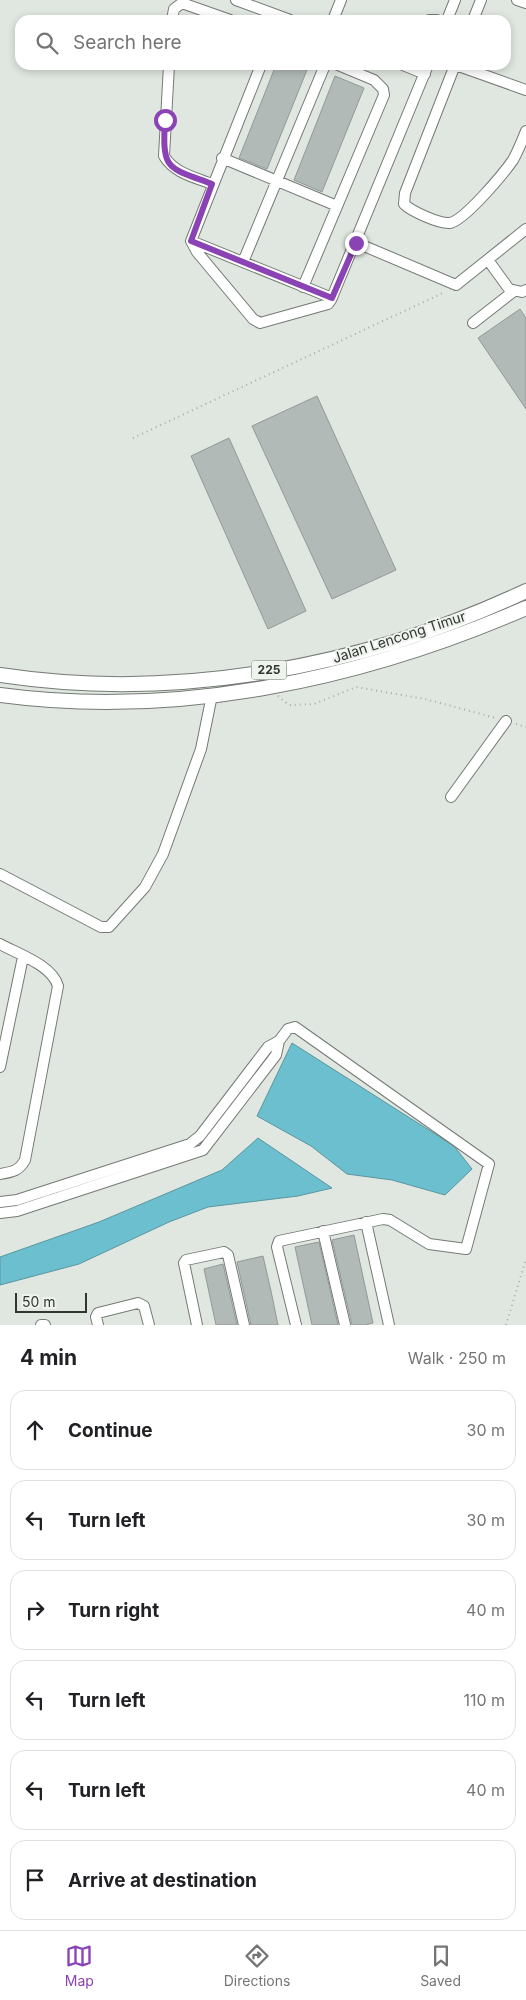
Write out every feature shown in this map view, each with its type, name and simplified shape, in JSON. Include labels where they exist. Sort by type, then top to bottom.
[{"type":"highway","name":"Jalan Lencong Timur","points":[[0,675],[46,681],[132,684],[228,676],[294,666],[331,660],[401,640],[479,611],[526,590]]},
{"type":"highway","name":"Jalan Lencong Timur","points":[[0,694],[87,702],[212,695],[299,682],[374,665],[451,638],[526,608]]},
{"type":"street","points":[[236,0],[273,15]]},
{"type":"street","points":[[336,15],[341,0]]},
{"type":"street","points":[[449,15],[455,0]]},
{"type":"street","points":[[475,15],[481,0]]},
{"type":"street","points":[[518,0],[526,3]]},
{"type":"street","points":[[173,15],[174,8],[182,3],[216,15]]},
{"type":"street","points":[[169,70],[164,156],[169,165],[178,171],[212,184]]},
{"type":"street","points":[[259,70],[222,158],[191,241],[197,252],[258,322],[328,304],[356,243],[427,70]]},
{"type":"street","points":[[243,262],[323,70]]},
{"type":"street","points":[[303,287],[384,95],[383,89],[374,80],[350,70]]},
{"type":"street","points":[[454,70],[404,193],[404,204],[410,210],[444,223],[457,220],[505,170],[513,159],[526,131]]},
{"type":"street","points":[[470,70],[526,90]]},
{"type":"street","points":[[222,158],[337,206]]},
{"type":"street","points":[[356,243],[456,285],[526,229]]},
{"type":"street","points":[[191,241],[332,298]]},
{"type":"street","points":[[488,260],[500,279],[514,292]]},
{"type":"street","points":[[473,323],[514,292],[526,290]]},
{"type":"street","points":[[0,874],[101,927],[109,927],[145,886],[163,854],[201,750],[212,695]]},
{"type":"street","points":[[451,797],[506,721]]},
{"type":"street","points":[[0,944],[47,970],[55,977],[58,986],[25,1160],[20,1168],[13,1172],[0,1174]]},
{"type":"street","points":[[0,1067],[23,957]]},
{"type":"street","points":[[0,1213],[17,1211],[203,1150],[276,1055],[279,1041],[288,1029],[295,1027],[489,1164],[466,1249],[429,1244],[390,1220],[383,1219],[323,1230],[279,1241],[277,1247],[296,1325]]},
{"type":"street","points":[[0,1202],[17,1200],[190,1144],[200,1136],[268,1046],[279,1041]]},
{"type":"street","points":[[366,1222],[389,1325]]},
{"type":"street","points":[[323,1230],[345,1325]]},
{"type":"street","points":[[197,1325],[184,1266],[186,1260],[227,1253],[244,1325]]},
{"type":"street","points":[[97,1321],[98,1313],[138,1303],[144,1306],[149,1325]]},
{"type":"path","points":[[133,438],[395,317],[456,285]]},
{"type":"path","points":[[266,687],[289,705],[314,704],[356,687],[426,698],[526,727]]},
{"type":"path","points":[[506,1325],[526,1259]]},
{"type":"water","points":[[292,1043],[454,1146],[472,1169],[445,1195],[392,1180],[347,1174],[311,1146],[257,1116]]},
{"type":"water","points":[[258,1138],[332,1188],[298,1196],[208,1207],[169,1222],[79,1264],[0,1285],[0,1257],[99,1222],[222,1170]]},
{"type":"building","points":[[274,70],[307,70],[267,169],[239,158]]},
{"type":"building","points":[[335,76],[364,88],[322,192],[294,180]]},
{"type":"building","points":[[520,309],[526,318],[526,409],[478,338]]},
{"type":"building","points":[[317,396],[396,570],[332,599],[252,426]]},
{"type":"building","points":[[229,438],[306,611],[268,629],[191,456]]},
{"type":"building","points":[[354,1235],[373,1323],[365,1325],[352,1325],[332,1240]]},
{"type":"building","points":[[319,1242],[338,1325],[312,1325],[295,1247]]},
{"type":"building","points":[[263,1256],[278,1325],[251,1325],[237,1262]]},
{"type":"building","points":[[223,1264],[237,1325],[216,1325],[204,1269]]},
{"type":"route","points":[[165,120],[164,156],[169,165],[178,171],[212,184],[191,241],[332,298],[356,243]]}]
